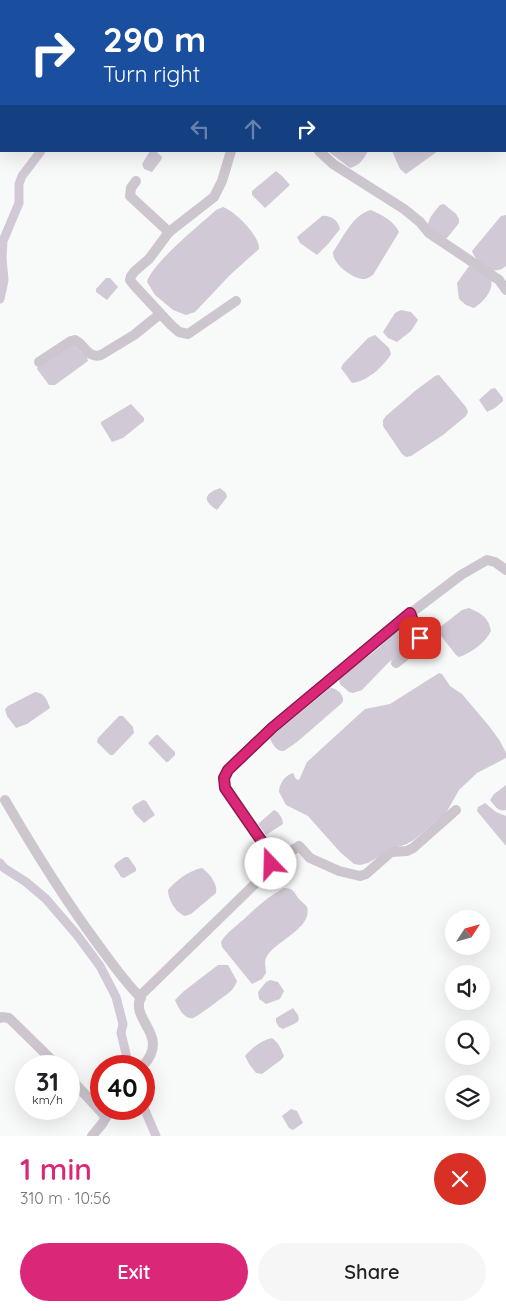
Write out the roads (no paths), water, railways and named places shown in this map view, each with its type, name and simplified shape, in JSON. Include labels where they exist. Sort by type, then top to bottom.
[{"type":"street","points":[[231,152],[222,181],[214,197],[169,232],[149,259],[131,276],[133,284],[179,332],[188,334],[236,301]]},
{"type":"street","points":[[320,152],[333,164],[404,209],[420,222],[429,233],[499,280],[506,290]]},
{"type":"street","points":[[136,181],[131,188],[130,196],[169,232]]},
{"type":"street","points":[[39,362],[74,340],[92,356],[96,357],[134,335],[160,314]]},
{"type":"street","points":[[151,1055],[154,1042],[140,1010],[140,998],[270,867],[271,861],[265,846],[225,788],[225,775],[237,760],[272,728],[410,613],[461,575],[481,563],[491,561],[506,570]]},
{"type":"street","points":[[396,662],[420,644],[420,638],[410,613]]},
{"type":"street","points":[[5,800],[48,873],[78,918],[122,979],[140,998]]},
{"type":"street","points":[[271,861],[281,858],[299,846],[310,858],[339,871],[360,876],[366,874],[392,852],[407,851],[413,848],[456,810]]},
{"type":"street","points":[[0,1018],[9,1018],[47,1055]]},
{"type":"street","points":[[80,1088],[90,1096]]},
{"type":"street","points":[[92,1136],[104,1120]]},
{"type":"waterway","points":[[0,299],[4,280],[3,241],[19,203],[19,184],[22,176],[40,152]]},
{"type":"waterway","points":[[0,863],[46,899],[77,935],[100,966],[116,997],[123,1024],[121,1033],[126,1055]]},
{"type":"waterway","points":[[149,1120],[156,1136]]}]
